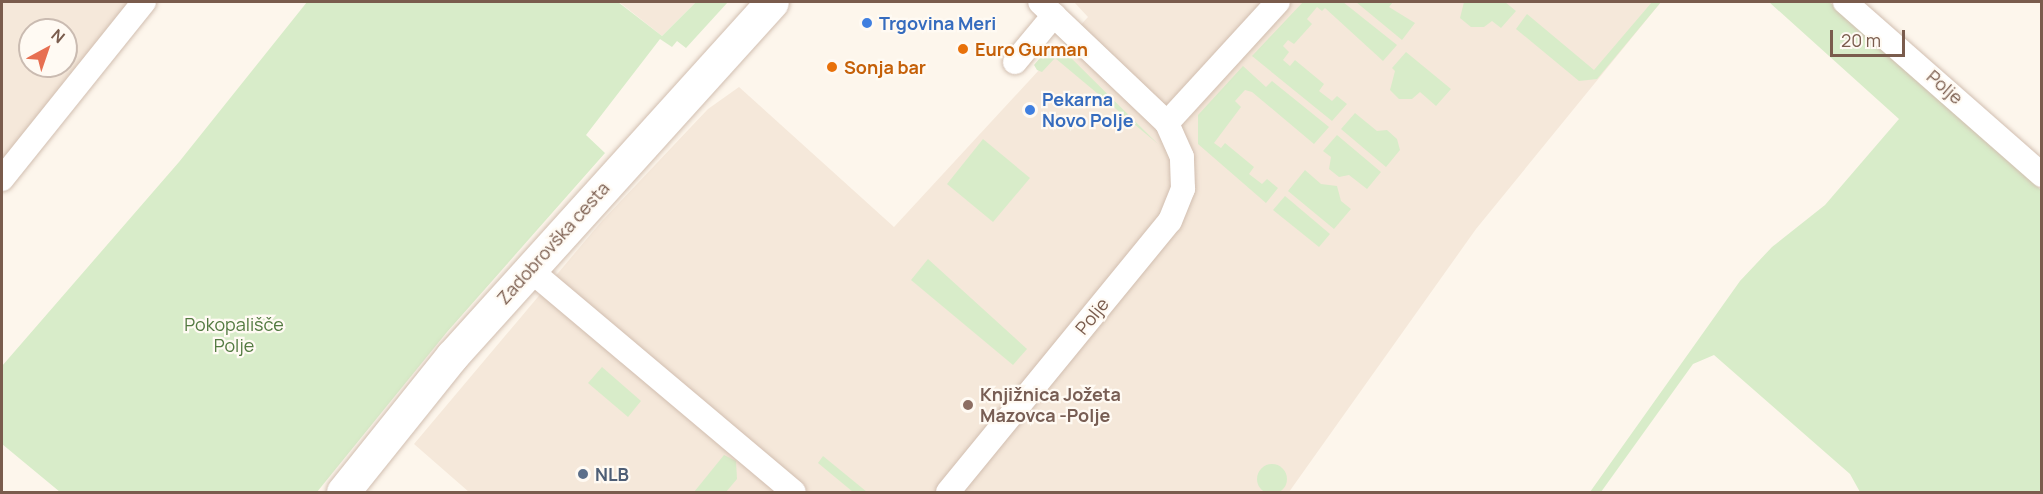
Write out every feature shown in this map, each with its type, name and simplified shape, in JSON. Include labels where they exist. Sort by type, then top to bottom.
[{"type":"main road","name":"Zadobrovška cesta","points":[[343,492],[452,356],[772,2]]},
{"type":"street","points":[[2,179],[144,2]]},
{"type":"street","points":[[1167,123],[1278,2]]},
{"type":"street","name":"Polje","points":[[1845,2],[2042,175]]},
{"type":"street","points":[[1015,62],[1047,8]]},
{"type":"street","name":"Polje","points":[[948,492],[1176,211],[1185,172],[1182,157],[1167,123],[1047,8]]},
{"type":"street","points":[[530,269],[794,492]]},
{"type":"shaded area","points":[[2,2],[131,2],[78,67],[78,18],[18,18],[18,78],[69,78],[2,161]]},
{"type":"shaded area","points":[[619,2],[696,2],[662,36]]},
{"type":"shaded area","points":[[1074,2],[1661,2],[1476,229],[1289,492],[469,492],[414,444],[601,222],[708,109],[739,87],[894,227],[1088,17]]},
{"type":"green space","name":"Pokopališče Polje","points":[[307,2],[618,2],[662,36],[696,2],[728,2],[686,48],[677,41],[672,47],[660,39],[586,135],[605,153],[447,332],[317,492],[60,492],[2,444],[2,366],[179,162]]},
{"type":"green space","points":[[1303,2],[1343,2],[1397,45],[1383,61],[1325,8],[1322,11],[1317,7],[1307,19],[1312,24],[1294,44],[1288,40],[1283,46],[1289,52],[1283,60],[1290,66],[1295,60],[1324,84],[1319,91],[1332,101],[1337,96],[1347,104],[1332,121],[1252,56]]},
{"type":"green space","points":[[1356,2],[1393,2],[1389,7],[1415,23],[1402,40]]},
{"type":"green space","points":[[1464,2],[1505,2],[1516,11],[1501,28],[1492,21],[1484,27],[1471,27],[1460,18]]},
{"type":"green space","points":[[1652,2],[1661,2],[1597,79],[1579,81],[1516,29],[1527,14],[1594,70]]},
{"type":"green space","points":[[1769,2],[1829,2],[1894,53],[2041,190],[2041,492],[1860,492],[1850,474],[1714,355],[1693,364],[1601,492],[1590,492],[1740,281],[1772,247],[1825,205],[1899,119]]},
{"type":"green space","points":[[1056,48],[1065,52],[1158,144],[1055,58],[1042,72],[1037,70],[1034,65],[1045,52]]},
{"type":"green space","points":[[1406,52],[1451,89],[1436,106],[1420,92],[1412,99],[1399,99],[1390,90],[1395,71],[1392,68]]},
{"type":"green space","points":[[1243,66],[1266,87],[1272,81],[1329,127],[1314,144],[1252,92],[1245,90],[1235,101],[1241,107],[1214,143],[1221,148],[1225,143],[1254,167],[1249,174],[1262,184],[1267,179],[1278,188],[1266,203],[1198,144],[1198,115]]},
{"type":"green space","points":[[1355,113],[1377,131],[1387,130],[1397,139],[1400,150],[1386,167],[1341,129]]},
{"type":"green space","points":[[1337,135],[1381,172],[1367,189],[1349,175],[1339,177],[1329,169],[1331,157],[1323,151]]},
{"type":"green space","points":[[983,139],[1030,178],[993,222],[947,184]]},
{"type":"green space","points":[[1305,170],[1321,184],[1337,186],[1341,201],[1351,209],[1334,229],[1288,191]]},
{"type":"green space","points":[[1285,196],[1330,234],[1319,247],[1273,210]]},
{"type":"green space","points":[[928,259],[1027,349],[1013,365],[911,280]]},
{"type":"green space","points":[[602,367],[641,401],[628,417],[588,383]]},
{"type":"green space","points":[[724,455],[736,461],[737,479],[726,492],[694,492]]},
{"type":"green space","points":[[823,456],[867,492],[853,492],[818,463]]},
{"type":"green space","points":[[1272,464],[1278,465],[1286,473],[1286,485],[1278,493],[1272,494],[1266,493],[1258,485],[1257,479],[1258,473],[1266,465]]},
{"type":"place","name":"Trgovina Meri","points":[[867,23]]},
{"type":"place","name":"Euro Gurman","points":[[963,49]]},
{"type":"place","name":"Sonja bar","points":[[832,67]]},
{"type":"place","name":"Pekarna Novo Polje","points":[[1030,110]]},
{"type":"place","name":"Knjižnica Jožeta Mazovca -Polje","points":[[968,405]]},
{"type":"place","name":"NLB","points":[[583,474]]}]
